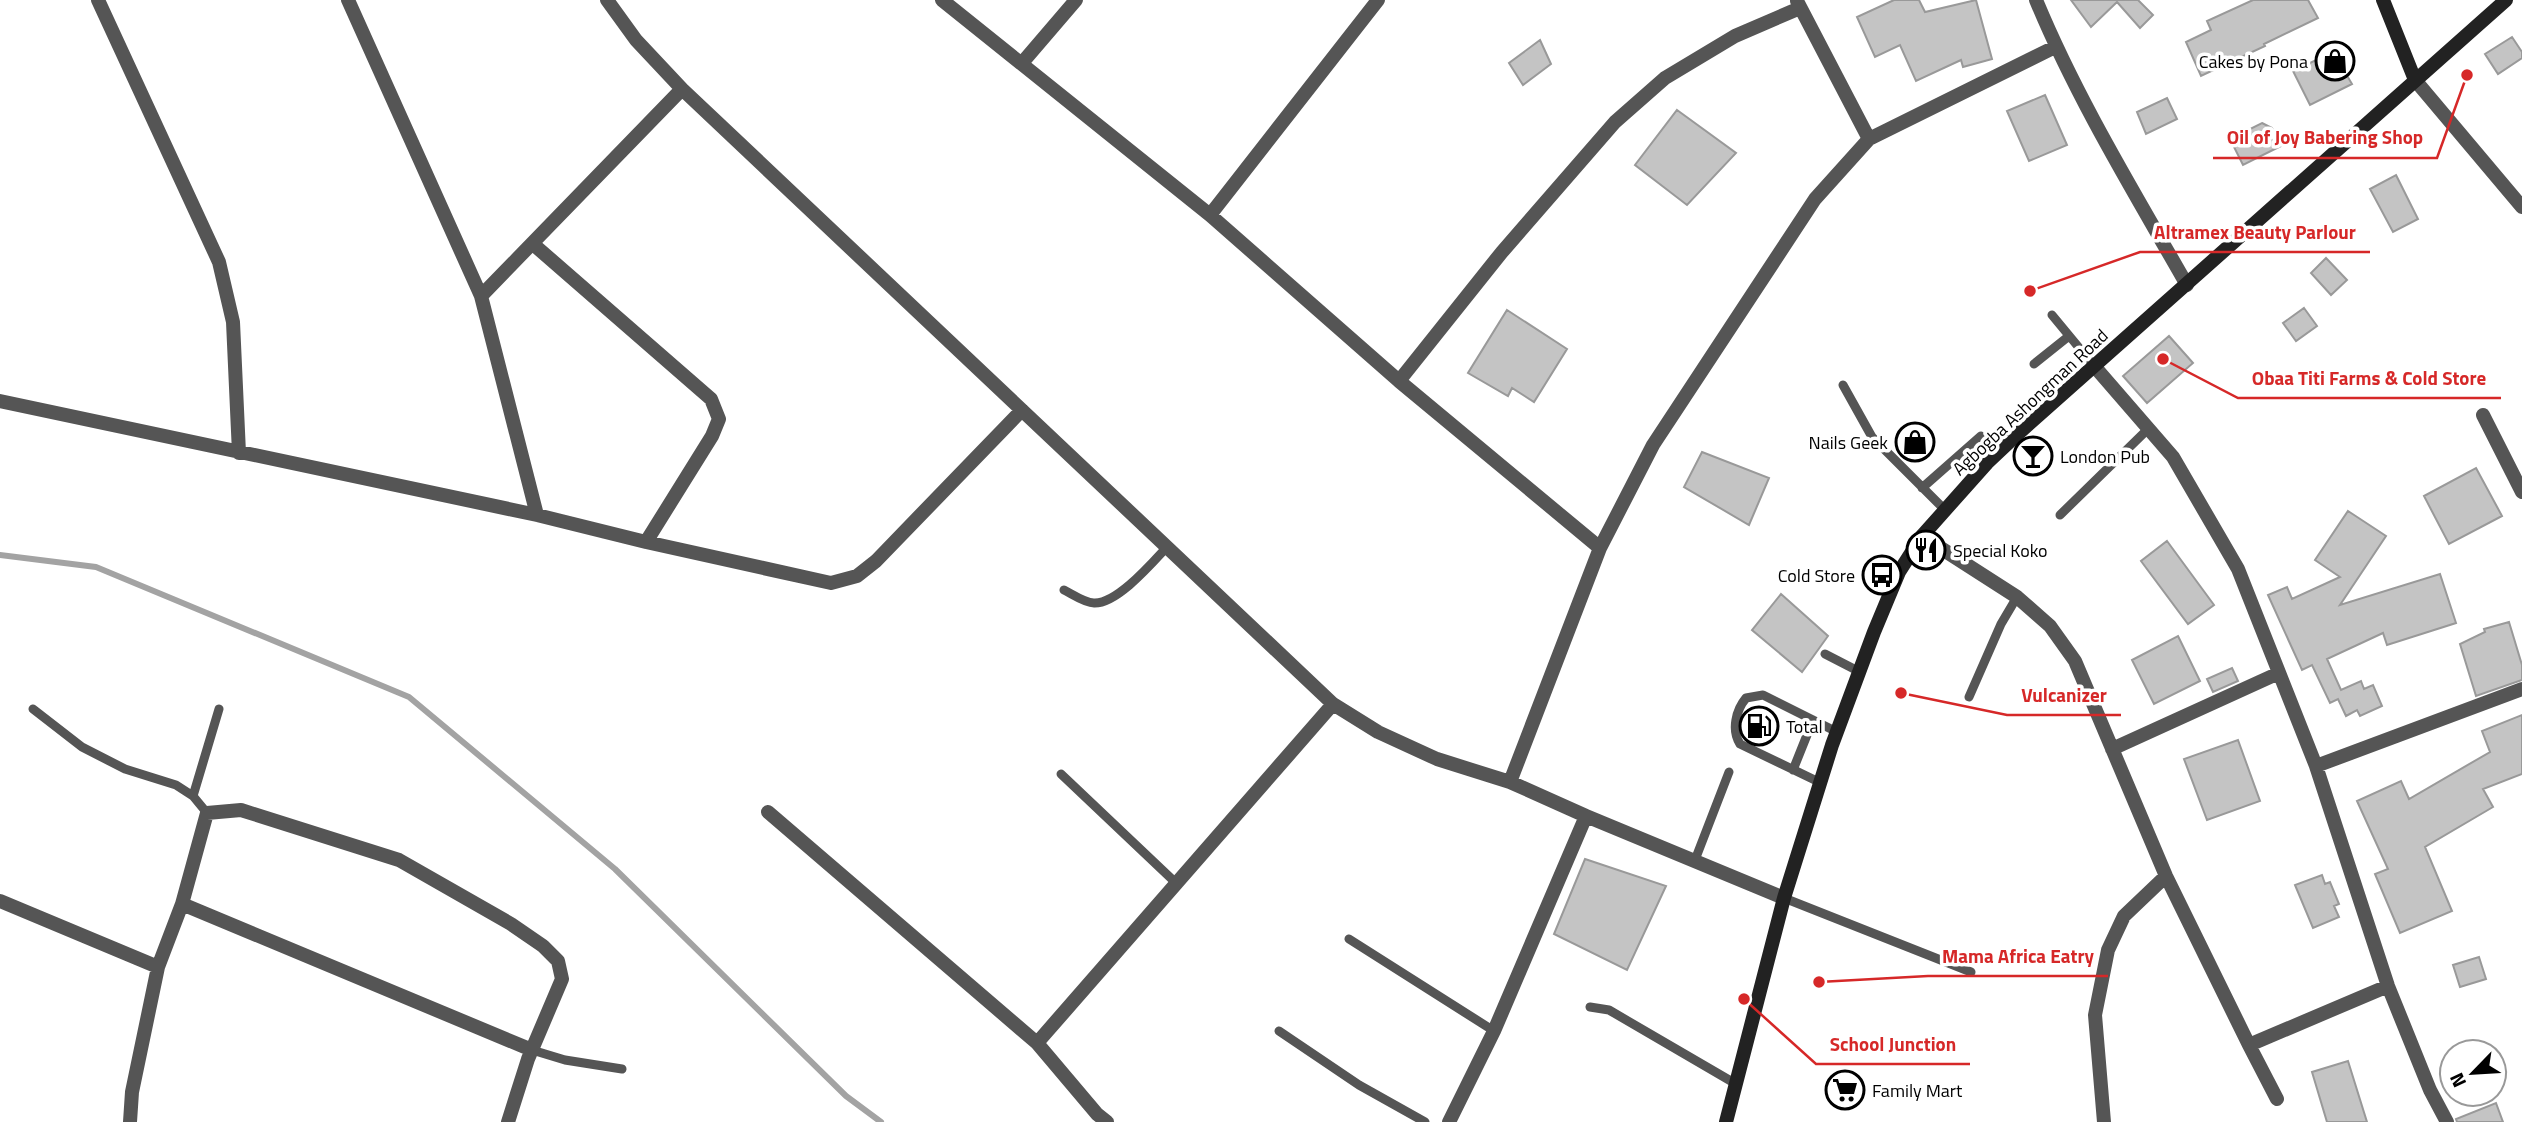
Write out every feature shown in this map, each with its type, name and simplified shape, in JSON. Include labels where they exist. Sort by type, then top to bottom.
[{"type":"street","points":[[98,0],[219,262],[233,322],[239,453]]},
{"type":"street","points":[[348,0],[481,296],[537,515]]},
{"type":"street","points":[[607,0],[636,40],[682,89],[1333,704],[1378,732],[1437,760],[1510,782],[1784,898]]},
{"type":"street","points":[[942,0],[1210,215],[1399,381],[1600,548]]},
{"type":"street","points":[[1022,63],[1076,0]]},
{"type":"street","points":[[1210,215],[1378,0]]},
{"type":"street","points":[[2036,0],[2055,47],[2114,157],[2188,285]]},
{"type":"street","points":[[2383,0],[2415,80],[2522,208]]},
{"type":"street","name":"Agbogba Ashongman Road","points":[[1726,1122],[1784,898],[1837,732],[1858,671],[1899,572],[1922,536],[1987,463],[2506,0]]},
{"type":"street","points":[[1399,381],[1502,252],[1615,122],[1665,78],[1735,36],[1799,4],[1869,139]]},
{"type":"street","points":[[1510,782],[1600,548],[1660,434],[1815,199],[1869,139],[2055,47]]},
{"type":"street","points":[[481,296],[682,89]]},
{"type":"street","points":[[533,244],[711,399],[719,419],[712,436],[646,542]]},
{"type":"street","points":[[2095,367],[2173,457],[2238,569],[2316,766],[2388,986],[2430,1090],[2447,1122]]},
{"type":"street","points":[[0,401],[537,515],[831,583],[857,576],[876,561],[1022,410]]},
{"type":"street","points":[[2483,415],[2522,492]]},
{"type":"street","points":[[1922,536],[2017,597],[2050,626],[2075,661],[2166,876],[2277,1098]]},
{"type":"street","points":[[2112,749],[2279,673]]},
{"type":"street","points":[[2316,766],[2522,689]]},
{"type":"street","points":[[1037,1043],[1333,704]]},
{"type":"street","points":[[130,1122],[132,1092],[158,967],[182,904],[207,813],[241,810],[399,860],[511,923],[543,946],[558,961],[562,979],[532,1050],[508,1122]]},
{"type":"street","points":[[768,812],[1037,1043],[1097,1114],[1107,1122]]},
{"type":"street","points":[[1449,1122],[1494,1031],[1586,816]]},
{"type":"street","points":[[2104,1122],[2095,1015],[2108,950],[2124,916],[2166,876]]},
{"type":"street","points":[[0,901],[158,967]]},
{"type":"street","points":[[182,904],[532,1050]]},
{"type":"street","points":[[2249,1045],[2388,986]]},
{"type":"lane","points":[[2052,315],[2095,367]]},
{"type":"lane","points":[[2034,364],[2069,336]]},
{"type":"lane","points":[[1843,385],[1872,437],[1945,510]]},
{"type":"lane","points":[[2060,515],[2148,429]]},
{"type":"lane","points":[[1922,488],[1981,436]]},
{"type":"lane","points":[[1064,590],[1093,603],[1110,600],[1167,547]]},
{"type":"lane","points":[[1969,697],[2000,624],[2017,597]]},
{"type":"lane","points":[[1825,654],[1858,671]]},
{"type":"lane","points":[[1821,783],[1740,744],[1735,730],[1741,705],[1746,698],[1763,695],[1837,732]]},
{"type":"lane","points":[[33,709],[82,747],[125,769],[176,785],[193,796],[207,813]]},
{"type":"lane","points":[[193,796],[219,709]]},
{"type":"lane","points":[[1793,770],[1813,720]]},
{"type":"lane","points":[[1695,860],[1730,772]]},
{"type":"lane","points":[[1061,774],[1176,883]]},
{"type":"lane","points":[[1784,898],[1971,972]]},
{"type":"lane","points":[[1349,939],[1494,1031]]},
{"type":"lane","points":[[1590,1007],[1609,1010],[1736,1084]]},
{"type":"lane","points":[[1279,1031],[1359,1085],[1424,1122]]},
{"type":"lane","points":[[532,1050],[574,1062],[622,1069]]},
{"type":"building","points":[[1894,0],[1919,0],[1925,12],[1976,0],[1992,59],[1963,67],[1961,60],[1916,81],[1900,45],[1875,57],[1857,17]]},
{"type":"building","points":[[2071,0],[2138,0],[2153,15],[2140,28],[2117,2],[2091,27]]},
{"type":"building","points":[[2253,0],[2308,0],[2318,18],[2201,76],[2186,42],[2211,30],[2207,21]]},
{"type":"building","points":[[2512,37],[2522,52],[2522,58],[2498,74],[2485,54]]},
{"type":"building","points":[[1540,40],[1551,64],[1523,85],[1509,63]]},
{"type":"building","points":[[2333,52],[2352,84],[2310,105],[2293,71]]},
{"type":"building","points":[[2045,95],[2067,145],[2029,161],[2007,111]]},
{"type":"building","points":[[2167,98],[2177,119],[2146,134],[2137,112]]},
{"type":"building","points":[[1677,110],[1736,153],[1687,205],[1635,165]]},
{"type":"building","points":[[2262,123],[2272,128],[2281,146],[2243,165],[2230,139]]},
{"type":"building","points":[[2396,175],[2418,219],[2393,232],[2370,189]]},
{"type":"building","points":[[2326,258],[2347,280],[2331,295],[2311,273]]},
{"type":"building","points":[[2304,308],[2317,326],[2296,341],[2283,323]]},
{"type":"building","points":[[1507,310],[1567,349],[1534,402],[1512,388],[1508,396],[1468,373]]},
{"type":"building","points":[[2169,336],[2193,363],[2147,403],[2123,376]]},
{"type":"building","points":[[1702,452],[1769,478],[1749,525],[1684,487]]},
{"type":"building","points":[[2476,468],[2502,516],[2449,544],[2424,496]]},
{"type":"building","points":[[2348,511],[2386,536],[2340,605],[2440,574],[2456,623],[2387,645],[2383,633],[2327,659],[2341,690],[2361,681],[2364,689],[2373,685],[2382,706],[2360,716],[2357,710],[2346,716],[2338,699],[2330,703],[2312,665],[2302,670],[2268,595],[2287,587],[2292,599],[2340,577],[2315,560]]},
{"type":"building","points":[[2167,541],[2214,605],[2188,624],[2141,561]]},
{"type":"building","points":[[1781,594],[1828,636],[1802,672],[1752,630]]},
{"type":"building","points":[[2509,622],[2522,665],[2522,680],[2476,696],[2460,644],[2485,632],[2484,629]]},
{"type":"building","points":[[2178,636],[2200,681],[2154,704],[2132,660]]},
{"type":"building","points":[[2232,668],[2238,681],[2213,692],[2207,679]]},
{"type":"building","points":[[2522,715],[2522,774],[2483,789],[2493,807],[2425,847],[2452,911],[2400,933],[2375,874],[2388,869],[2357,801],[2401,781],[2409,799],[2490,752],[2482,731]]},
{"type":"building","points":[[2238,740],[2260,801],[2207,820],[2184,759]]},
{"type":"building","points":[[1585,859],[1666,886],[1627,970],[1554,934]]},
{"type":"building","points":[[2322,875],[2325,884],[2330,882],[2339,904],[2334,906],[2339,917],[2313,928],[2295,885]]},
{"type":"building","points":[[2479,957],[2486,979],[2460,987],[2453,965]]},
{"type":"building","points":[[2348,1061],[2367,1122],[2327,1122],[2312,1072]]},
{"type":"building","points":[[2484,1108],[2498,1108],[2503,1122],[2457,1122],[2456,1119]]},
{"type":"waterway","points":[[0,555],[96,567],[409,697],[615,869],[846,1096],[881,1122]]},
{"type":"place","name":"Cakes by Pona","points":[[2335,61]]},
{"type":"place","name":"Oil of Joy Babering Shop","points":[[2467,75]]},
{"type":"place","name":"Altramex Beauty Parlour","points":[[2030,291]]},
{"type":"place","name":"Obaa Titi Farms & Cold Store","points":[[2163,359]]},
{"type":"place","name":"Nails Geek","points":[[1915,442]]},
{"type":"place","name":"London Pub","points":[[2033,456]]},
{"type":"place","name":"Special Koko","points":[[1926,550]]},
{"type":"place","name":"Cold Store","points":[[1882,575]]},
{"type":"place","name":"Vulcanizer","points":[[1901,693]]},
{"type":"place","name":"Total","points":[[1759,726]]},
{"type":"place","name":"Mama Africa Eatry","points":[[1819,982]]},
{"type":"place","name":"School Junction","points":[[1744,999]]},
{"type":"place","name":"Family Mart","points":[[1845,1090]]}]
